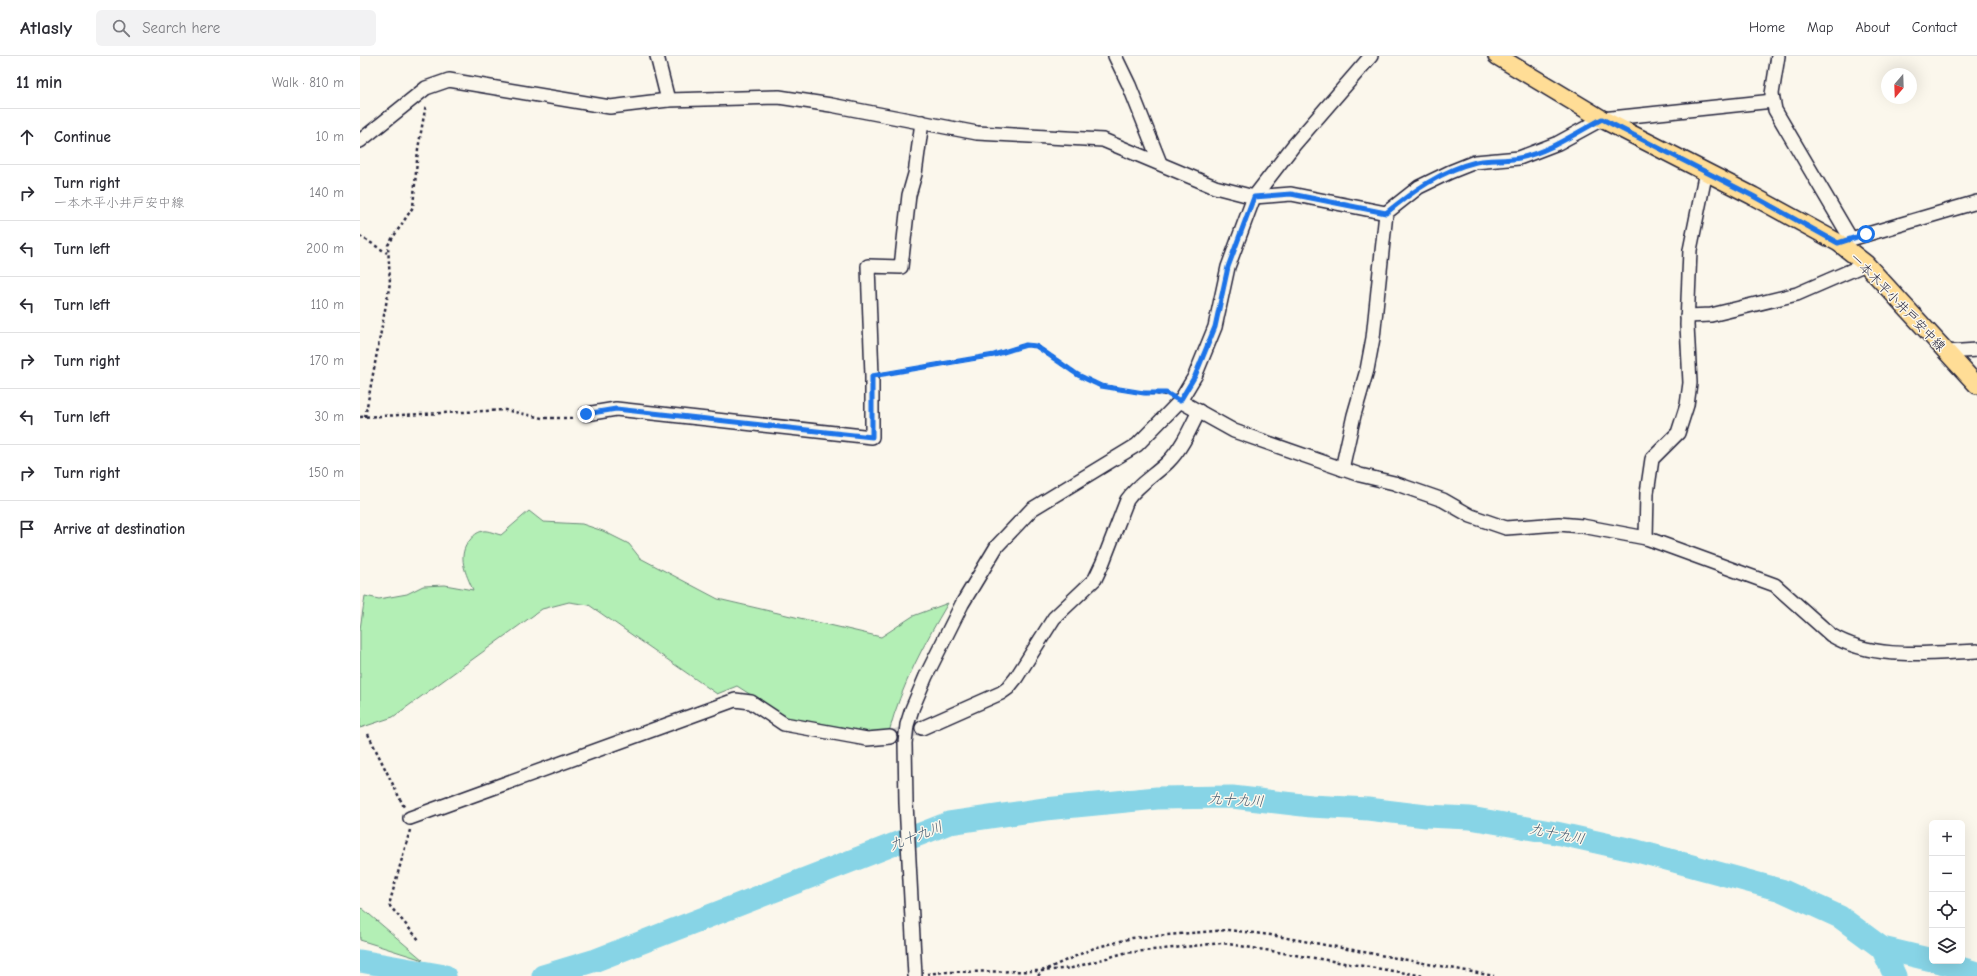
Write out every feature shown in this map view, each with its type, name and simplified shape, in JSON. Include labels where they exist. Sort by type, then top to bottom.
[{"type":"main road","name":"一本木平小井戸安中線","points":[[1497,56],[1602,119],[1845,241],[1977,385]]},
{"type":"street","points":[[657,56],[668,100]]},
{"type":"street","points":[[1115,56],[1129,85],[1160,163]]},
{"type":"street","points":[[920,975],[906,803],[905,738],[912,709],[926,676],[962,604],[997,546],[1032,509],[1137,444],[1180,401],[1195,376],[1215,327],[1228,267],[1254,197],[1294,145],[1371,56]]},
{"type":"street","points":[[1778,56],[1772,94],[1775,110],[1845,241],[1977,202]]},
{"type":"street","points":[[360,141],[429,87],[449,80],[610,108],[668,100],[780,98],[831,105],[977,133],[1103,140],[1215,187],[1254,197],[1291,194],[1386,213]]},
{"type":"street","points":[[1342,469],[1354,415],[1367,370],[1373,338],[1386,213],[1419,187],[1450,172],[1475,162],[1519,158],[1558,143],[1602,119],[1774,101]]},
{"type":"street","points":[[586,414],[616,409],[872,437],[872,376],[868,266],[901,267],[909,195],[915,174],[922,122]]},
{"type":"street","points":[[1646,538],[1647,493],[1652,459],[1678,433],[1687,405],[1690,383],[1687,316],[1690,250],[1706,171]]},
{"type":"street","points":[[1687,316],[1711,315],[1797,294],[1866,264]]},
{"type":"street","points":[[1947,352],[1977,350]]},
{"type":"street","points":[[1180,401],[1234,431],[1342,469],[1394,483],[1443,500],[1471,516],[1506,528],[1559,524],[1582,526],[1646,538],[1775,585],[1831,635],[1841,641],[1871,650],[1914,654],[1977,651]]},
{"type":"street","points":[[922,728],[1001,693],[1016,678],[1054,618],[1095,579],[1102,566],[1127,500],[1132,493],[1167,463],[1178,451],[1199,411]]},
{"type":"street","points":[[410,818],[735,700],[750,702],[784,724],[867,739],[890,737]]},
{"type":"path","points":[[365,417],[390,283],[388,244],[413,207],[418,149],[429,87]]},
{"type":"path","points":[[360,236],[388,253]]},
{"type":"path","points":[[872,376],[994,355],[1026,345],[1036,346],[1078,375],[1101,386],[1144,393],[1166,393],[1180,401]]},
{"type":"path","points":[[360,417],[505,410],[542,418],[576,418],[586,414]]},
{"type":"path","points":[[368,734],[410,818],[410,828],[389,905],[420,941]]},
{"type":"path","points":[[1038,976],[1042,971],[1094,948],[1132,938],[1228,930],[1271,935],[1494,976]]},
{"type":"path","points":[[920,975],[944,972],[1042,971],[1072,968],[1124,953],[1222,943],[1424,976]]},
{"type":"green space","points":[[529,511],[543,522],[582,524],[603,531],[629,544],[640,558],[718,599],[881,637],[913,616],[948,603],[914,666],[900,698],[889,732],[881,734],[787,718],[737,686],[717,694],[589,605],[569,602],[542,609],[393,717],[360,728],[360,629],[365,596],[379,599],[407,594],[423,586],[445,585],[473,590],[464,565],[463,558],[466,546],[477,533],[487,531],[501,535]]},
{"type":"green space","points":[[360,908],[363,909],[423,960],[360,940]]},
{"type":"waterway","name":"九十九川","points":[[543,976],[596,960],[949,823],[1045,809],[1157,798],[1232,797],[1311,806],[1368,809],[1426,816],[1470,818],[1556,833],[1637,851],[1781,890],[1840,917],[1882,948],[1929,959]]},
{"type":"waterway","points":[[1882,948],[1895,976]]},
{"type":"waterway","name":"九十九川","points":[[360,961],[445,976]]},
{"type":"waterway","name":"九十九川","points":[[1947,964],[1977,973]]},
{"type":"tunnel","points":[[890,737],[922,728]]},
{"type":"route","points":[[586,414],[616,409],[872,437],[872,376],[994,355],[1026,345],[1036,346],[1078,375],[1101,386],[1144,393],[1166,393],[1180,401],[1195,376],[1215,327],[1228,267],[1254,197],[1291,194],[1386,213],[1419,187],[1450,172],[1475,162],[1519,158],[1558,143],[1602,119],[1706,171],[1838,243],[1866,234]]}]
